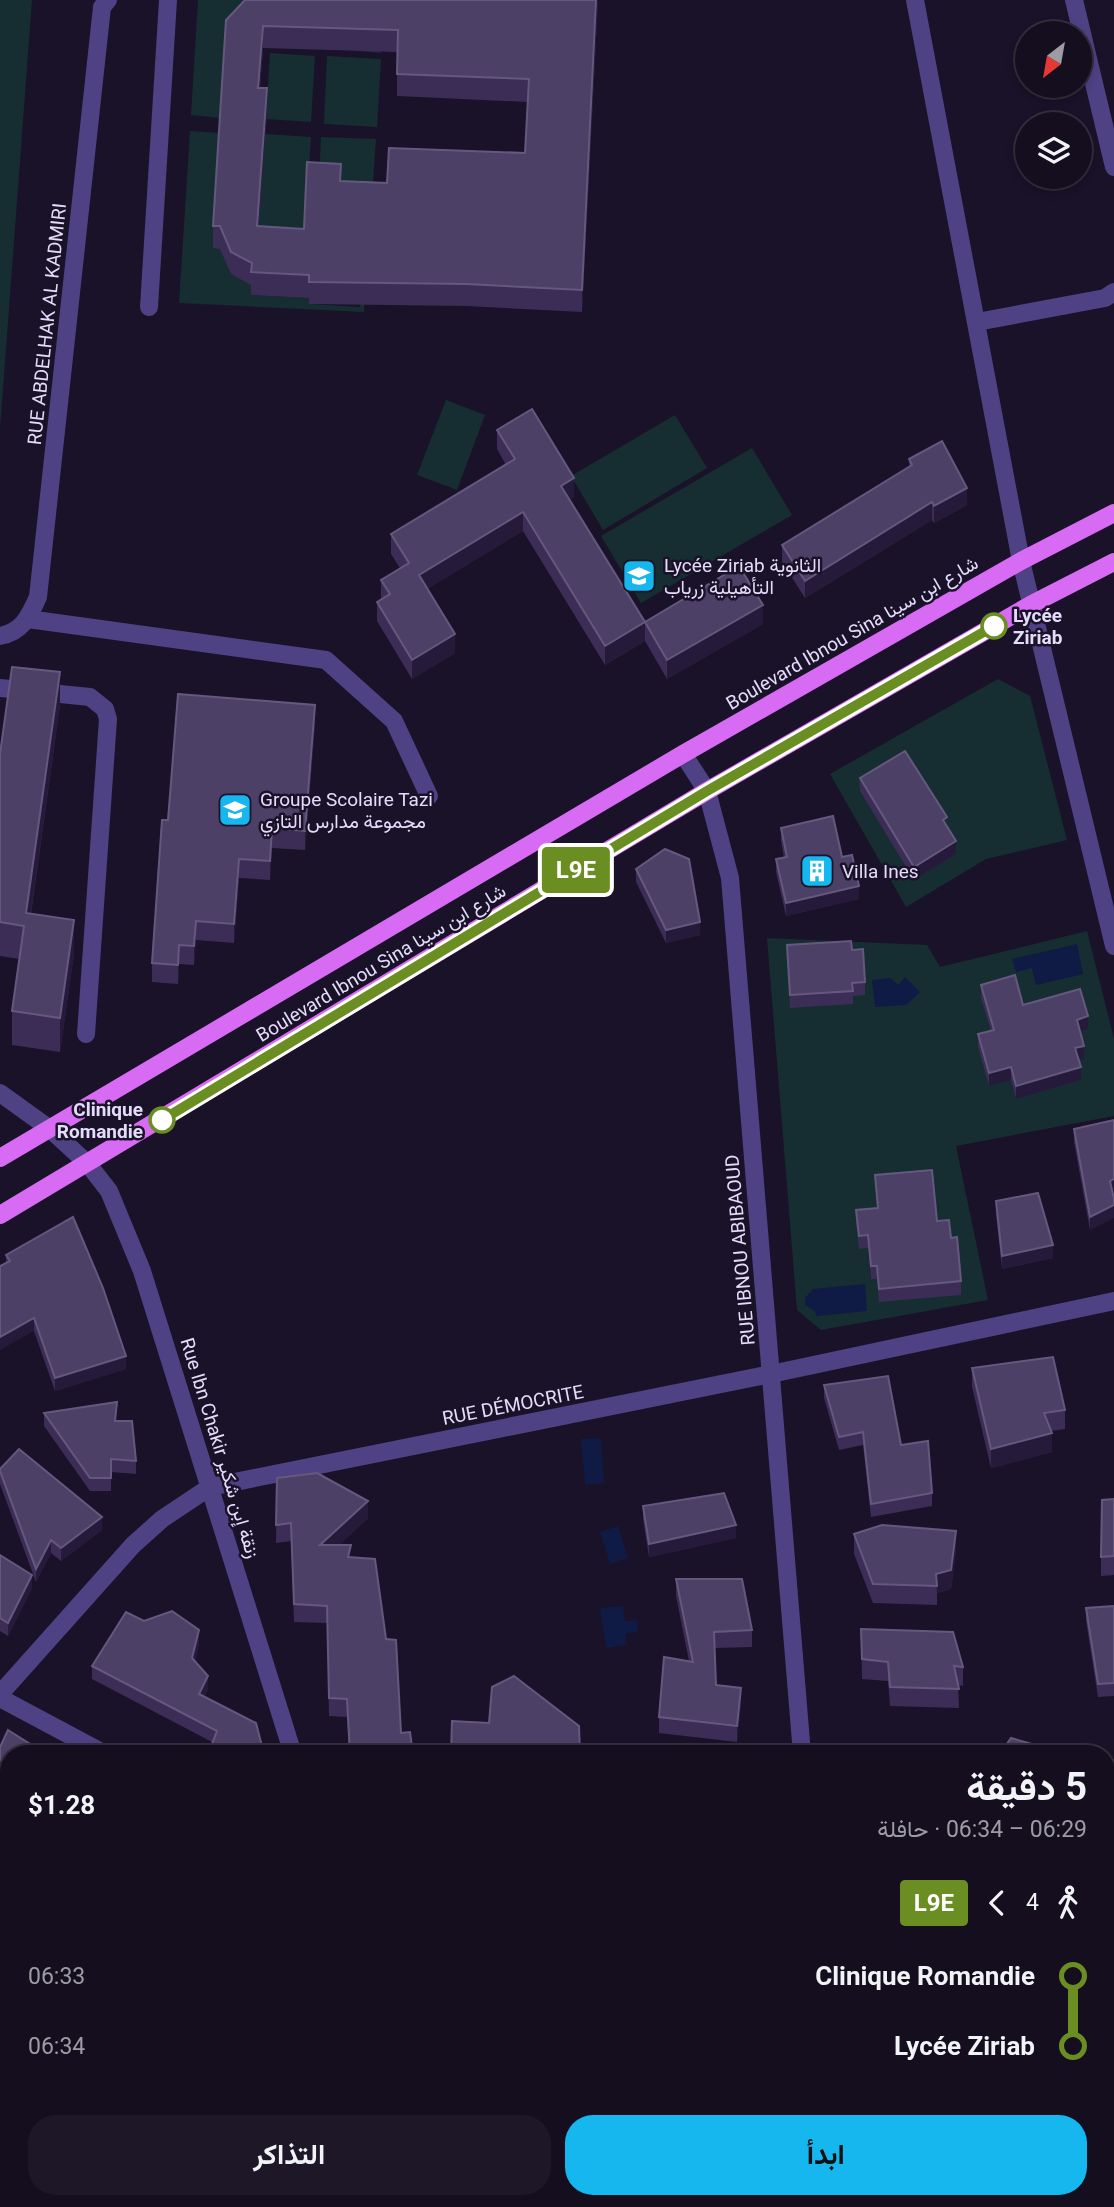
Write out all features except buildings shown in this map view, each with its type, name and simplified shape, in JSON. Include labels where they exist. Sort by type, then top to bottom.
[{"type":"main road","name":"Boulevard Ibnou Sina شارع ابن سينا","points":[[0,1158],[683,754],[1021,561],[1114,513]]},
{"type":"main road","name":"Boulevard Ibnou Sina شارع ابن سينا","points":[[0,1215],[707,791],[1032,604],[1114,562]]},
{"type":"street","name":"RUE ABDELHAK AL KADMIRI","points":[[28,619],[38,597],[102,7],[108,0]]},
{"type":"street","points":[[149,307],[168,0]]},
{"type":"street","points":[[915,0],[1021,561],[1114,946]]},
{"type":"street","points":[[1074,0],[1114,167]]},
{"type":"street","points":[[977,322],[1104,298],[1114,292]]},
{"type":"street","points":[[0,636],[13,633],[28,619],[326,660],[394,721],[429,796]]},
{"type":"street","points":[[0,688],[90,697],[105,709],[108,719],[86,1034]]},
{"type":"street","name":"RUE IBNOU ABIBAOUD","points":[[683,754],[707,791],[730,878],[801,1745]]},
{"type":"street","name":"Rue Ibn Chakir زنقة إبن شكير","points":[[0,1093],[50,1129],[88,1164],[109,1191],[142,1271],[290,1745]]},
{"type":"street","name":"RUE DÉMOCRITE","points":[[0,1696],[133,1545],[162,1519],[210,1487],[772,1374],[1114,1301]]},
{"type":"street","points":[[0,1696],[89,1745]]},
{"type":"green space","points":[[0,0],[32,0],[0,429]]},
{"type":"green space","points":[[198,0],[384,0],[381,53],[358,51],[260,7],[221,118],[191,115]]},
{"type":"green space","points":[[270,53],[315,56],[311,122],[266,119]]},
{"type":"green space","points":[[327,56],[381,59],[377,127],[324,124]]},
{"type":"green space","points":[[190,131],[221,133],[222,249],[231,274],[252,282],[251,295],[309,298],[310,304],[360,307],[365,205],[319,185],[321,137],[376,139],[364,312],[179,303]]},
{"type":"green space","points":[[265,134],[311,137],[304,242],[258,239]]},
{"type":"green space","points":[[446,400],[485,415],[457,490],[417,475]]},
{"type":"green space","points":[[675,415],[707,468],[603,530],[571,476]]},
{"type":"green space","points":[[752,448],[792,515],[641,603],[601,536]]},
{"type":"green space","points":[[998,679],[1030,696],[1067,840],[986,859],[906,907],[830,774]]},
{"type":"green space","points":[[1087,931],[1114,1039],[1114,1116],[956,1146],[988,1300],[821,1330],[797,1310],[767,938],[927,945],[940,967]],"holes":[[[1076,944],[1083,974],[1036,984],[1032,968]],[[994,1043],[1084,1058],[1016,1099],[1011,1080],[989,1086]],[[878,1221],[871,1279],[868,1248],[859,1248]]]},
{"type":"water","points":[[1077,944],[1083,974],[1036,985],[1032,968],[1016,972],[1012,959]]},
{"type":"water","points":[[905,977],[920,992],[906,1005],[875,1007],[872,980],[891,978],[898,985]]},
{"type":"water","points":[[865,1284],[867,1311],[816,1316],[815,1311],[805,1305],[805,1298],[813,1289]]},
{"type":"water","points":[[601,1438],[604,1483],[585,1485],[581,1439]]},
{"type":"water","points":[[618,1526],[628,1558],[610,1564],[600,1532]]},
{"type":"water","points":[[623,1606],[625,1621],[637,1620],[638,1632],[626,1634],[627,1645],[606,1648],[600,1608]]},
{"type":"bus line","name":"L9E","points":[[162,1120],[707,791],[994,626]]},
{"type":"place","name":"Lycée Ziriab الثانوية التأهيلية زرياب","points":[[639,576]]},
{"type":"place","name":"Lycée Ziriab","points":[[994,626]]},
{"type":"place","name":"Groupe Scolaire Tazi مجموعة مدارس التازي","points":[[235,810]]},
{"type":"place","name":"Villa Ines","points":[[817,871]]},
{"type":"place","name":"Clinique Romandie","points":[[162,1120]]}]
